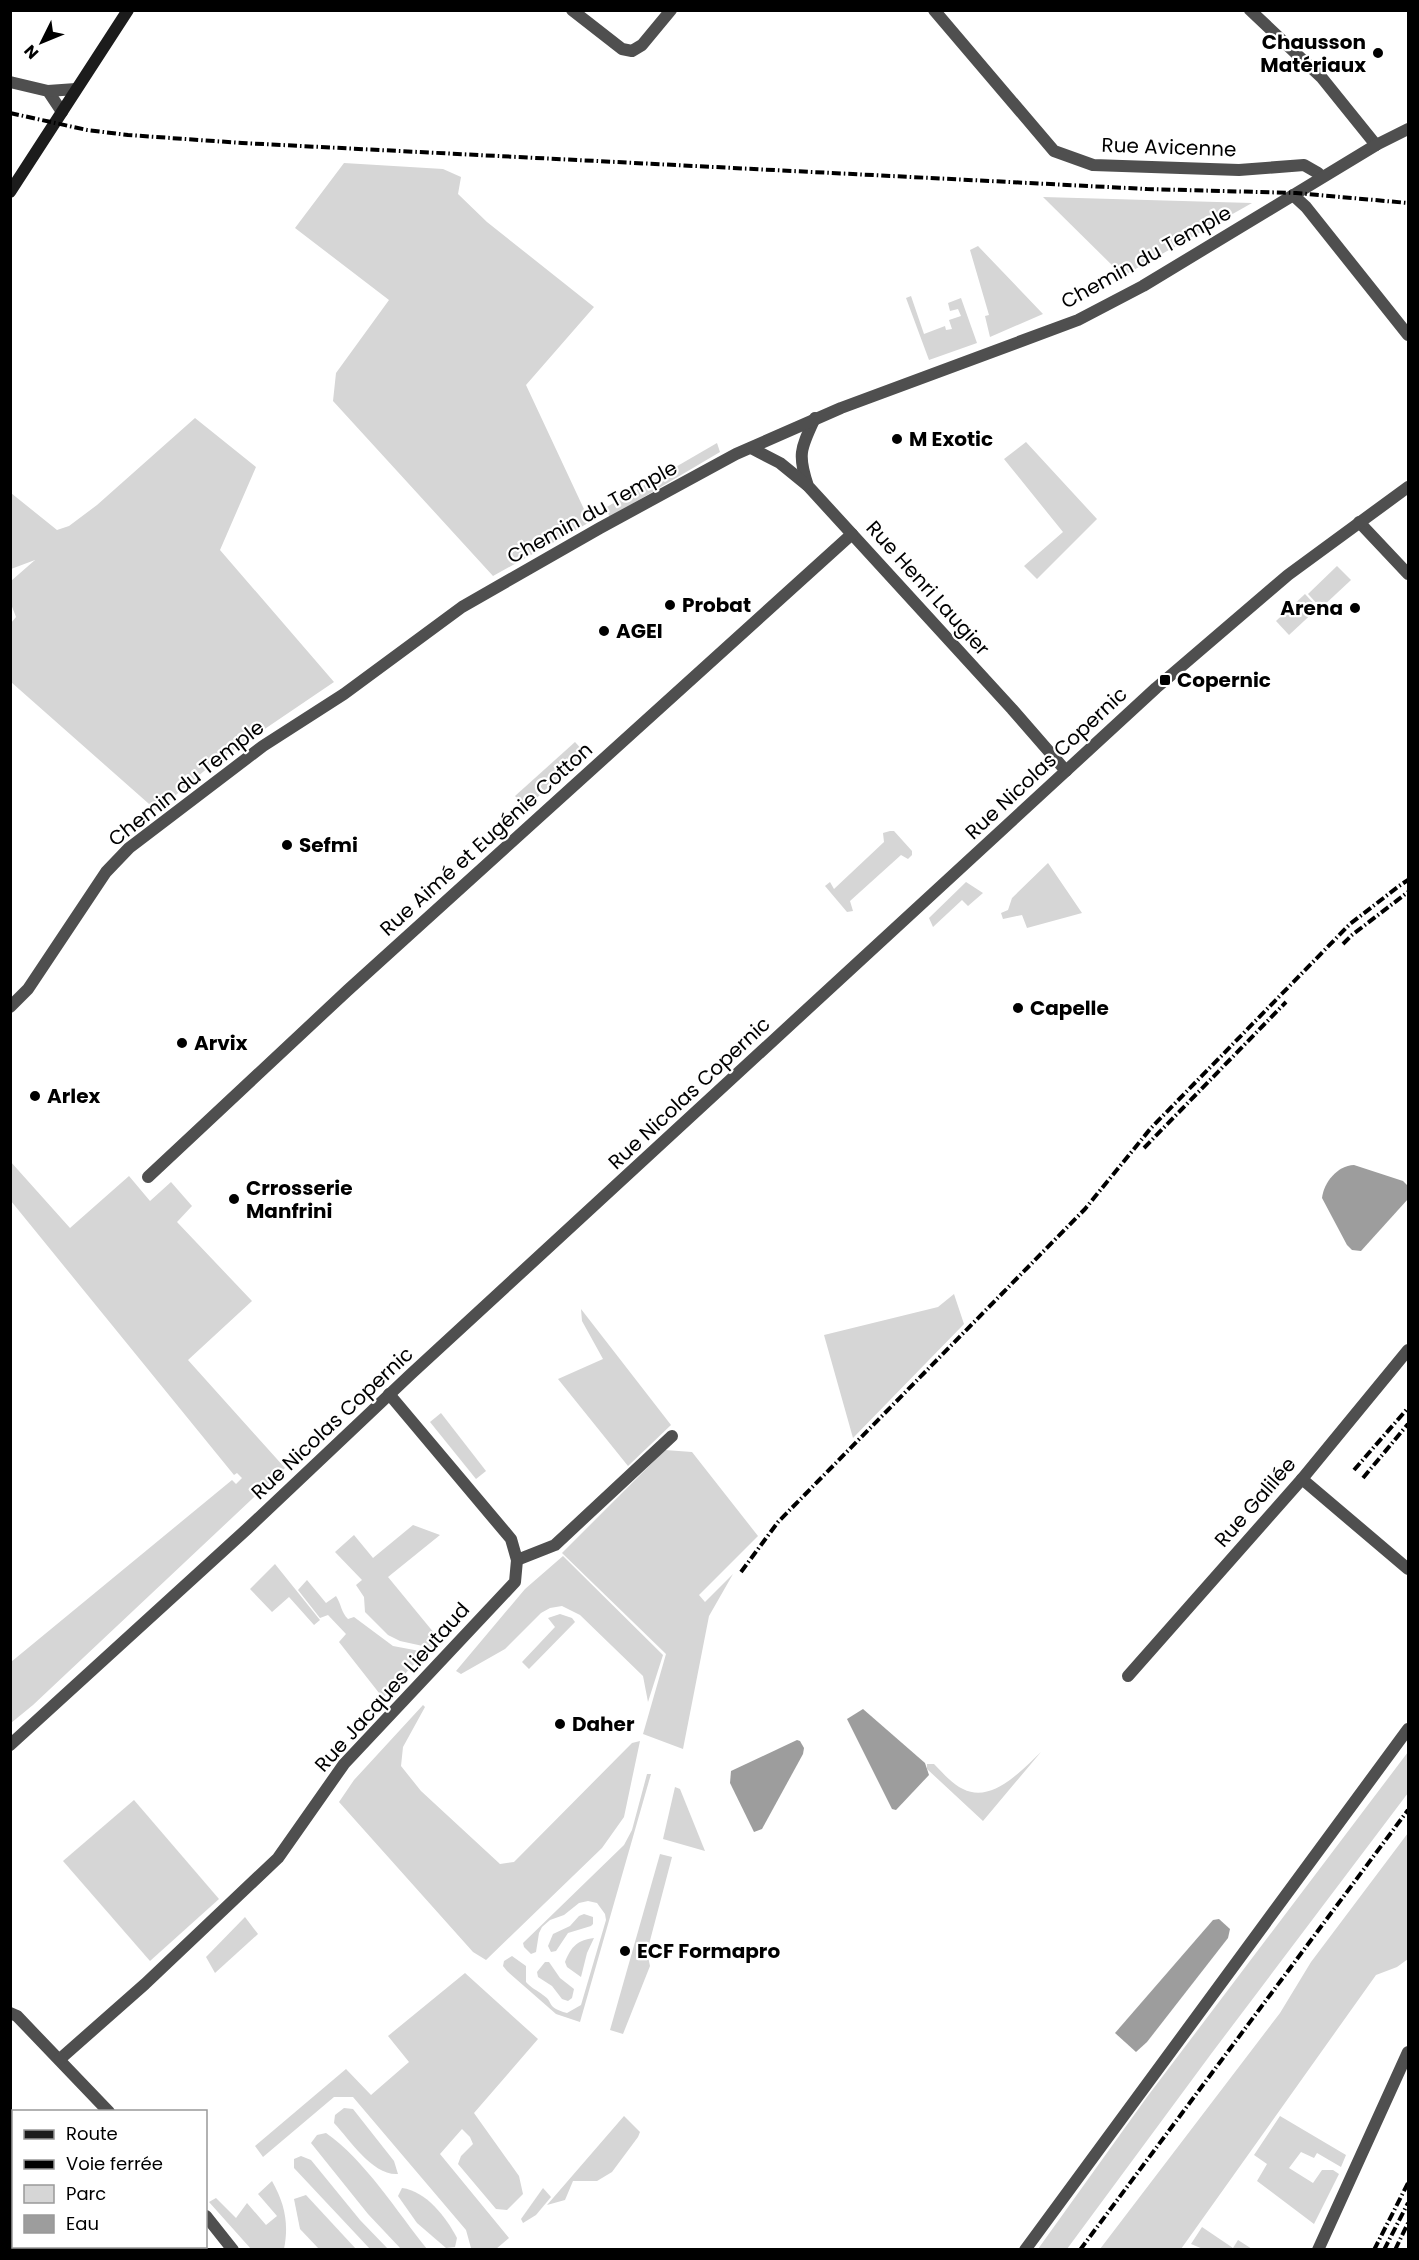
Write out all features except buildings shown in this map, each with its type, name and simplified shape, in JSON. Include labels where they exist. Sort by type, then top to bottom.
[{"type":"main road","points":[[10,192],[128,10]]},
{"type":"street","points":[[572,10],[622,50],[632,51],[642,45],[671,10]]},
{"type":"street","name":"Rue Avicenne","points":[[934,10],[1054,151],[1093,165],[1239,170],[1304,165],[1318,172],[1322,177]]},
{"type":"street","points":[[1250,10],[1322,78],[1377,145]]},
{"type":"street","points":[[10,82],[48,91],[76,89]]},
{"type":"street","points":[[48,91],[62,111]]},
{"type":"street","name":"Chemin du Temple","points":[[10,1007],[28,989],[106,872],[129,848],[263,746],[344,694],[462,607],[600,528],[751,448],[815,418],[1078,320],[1143,286],[1322,177],[1408,129]]},
{"type":"street","points":[[1293,195],[1306,207],[1408,335]]},
{"type":"street","name":"Rue Henri Laugier","points":[[815,418],[804,440],[800,463],[808,486],[1066,771]]},
{"type":"street","points":[[751,448],[780,463],[808,486]]},
{"type":"street","name":"Rue Nicolas Copernic","points":[[10,1745],[247,1529],[389,1394],[1156,687],[1288,575],[1408,487]]},
{"type":"street","points":[[1359,522],[1408,574]]},
{"type":"street","name":"Rue Aimé et Eugénie Cotton","points":[[148,1177],[348,990],[852,534]]},
{"type":"street","name":"Rue Galilée","points":[[1128,1677],[1302,1479],[1408,1350]]},
{"type":"street","points":[[389,1394],[511,1539],[517,1560],[555,1545],[672,1436]]},
{"type":"street","points":[[1302,1479],[1408,1569]]},
{"type":"street","name":"Rue Jacques Lieutaud","points":[[60,2060],[145,1984],[278,1858],[344,1764],[515,1582],[517,1560]]},
{"type":"street","points":[[1025,2250],[1408,1729]]},
{"type":"street","points":[[10,2013],[17,2016],[107,2110]]},
{"type":"street","points":[[1318,2250],[1408,2052]]},
{"type":"street","points":[[207,2217],[233,2250]]},
{"type":"green space","points":[[344,163],[443,169],[461,177],[458,194],[487,222],[594,307],[526,385],[590,522],[493,576],[333,401],[336,373],[389,300],[295,228]]},
{"type":"green space","points":[[1043,197],[1252,203],[1123,276]]},
{"type":"green space","points":[[978,246],[1043,314],[990,337],[985,316],[989,315],[970,250]]},
{"type":"green space","points":[[911,296],[924,334],[945,326],[946,330],[952,329],[949,320],[961,316],[958,309],[950,311],[948,303],[961,298],[977,343],[929,360],[906,298]]},
{"type":"green space","points":[[195,418],[256,467],[220,550],[334,682],[210,766],[157,811],[11,682],[11,623],[16,617],[11,604],[11,581],[35,560],[11,569],[11,493],[57,530],[69,526],[97,505]]},
{"type":"green space","points":[[1026,442],[1097,519],[1037,579],[1024,566],[1063,532],[1004,459]]},
{"type":"green space","points":[[717,443],[720,452],[610,517],[605,508]]},
{"type":"green space","points":[[1337,566],[1351,580],[1321,608],[1308,594]]},
{"type":"green space","points":[[1305,594],[1318,608],[1289,635],[1276,621]]},
{"type":"green space","points":[[575,742],[585,753],[526,808],[515,796]]},
{"type":"green space","points":[[894,831],[912,851],[912,855],[908,859],[901,855],[850,901],[853,911],[847,912],[825,886],[830,882],[834,889],[884,842],[883,833]]},
{"type":"green space","points":[[1048,863],[1082,913],[1027,928],[1022,915],[1003,919],[1001,913],[1008,910],[1012,898]]},
{"type":"green space","points":[[966,882],[983,893],[968,906],[962,900],[933,927],[929,918]]},
{"type":"green space","points":[[10,1161],[70,1228],[129,1176],[150,1201],[171,1182],[192,1206],[177,1222],[252,1301],[188,1360],[285,1468],[33,1705],[11,1723],[11,1662],[232,1480],[236,1484],[242,1478],[237,1473],[234,1475],[11,1201]]},
{"type":"green space","points":[[954,1294],[964,1324],[853,1438],[824,1335],[938,1307]]},
{"type":"green space","points":[[581,1309],[671,1425],[628,1466],[558,1379],[603,1359],[582,1321]]},
{"type":"green space","points":[[441,1413],[486,1471],[476,1479],[430,1422]]},
{"type":"green space","points":[[665,1450],[692,1452],[758,1536],[699,1595],[705,1602],[733,1574],[709,1616],[683,1749],[643,1734],[666,1654],[562,1553]]},
{"type":"green space","points":[[413,1525],[440,1535],[388,1577],[439,1639],[432,1648],[400,1641],[388,1635],[365,1612],[364,1597],[356,1585],[362,1580],[335,1552],[354,1535],[373,1558]]},
{"type":"green space","points":[[563,1556],[663,1655],[648,1702],[643,1676],[580,1615],[562,1606],[550,1608],[541,1613],[505,1649],[461,1674],[456,1671],[525,1589]]},
{"type":"green space","points":[[275,1564],[320,1620],[314,1625],[289,1597],[272,1612],[250,1589]]},
{"type":"green space","points":[[307,1580],[326,1603],[336,1596],[348,1619],[354,1617],[393,1646],[425,1652],[383,1698],[339,1642],[346,1634],[328,1615],[320,1618],[298,1590]]},
{"type":"green space","points":[[560,1614],[572,1618],[575,1622],[529,1669],[522,1662],[555,1627],[548,1618]]},
{"type":"green space","points":[[423,1705],[425,1707],[403,1747],[401,1766],[421,1791],[500,1864],[514,1862],[632,1743],[640,1741],[624,1817],[602,1848],[486,1960],[473,1952],[339,1802],[354,1780]]},
{"type":"green space","points":[[1041,1752],[983,1821],[927,1769],[927,1764],[934,1764],[959,1787],[974,1792],[985,1792],[995,1789],[1016,1776]]},
{"type":"green space","points":[[1408,1752],[1408,1793],[1067,2249],[1038,2249],[1147,2097]]},
{"type":"green space","points":[[647,1774],[651,1774],[580,2022],[556,2014],[507,1971],[503,1966],[504,1961],[512,1956],[526,1966],[526,1982],[547,1998],[556,2009],[567,2013],[581,2005],[606,1920],[605,1914],[597,1903],[588,1901],[579,1903],[564,1915],[550,1920],[539,1933],[536,1952],[531,1954],[523,1943],[624,1845],[632,1830]]},
{"type":"green space","points":[[675,1787],[680,1789],[705,1851],[663,1839]]},
{"type":"green space","points":[[134,1800],[219,1899],[150,1961],[63,1861]]},
{"type":"green space","points":[[1408,1833],[1408,1959],[1397,1967],[1376,1975],[1181,2249],[1100,2249],[1280,2013],[1311,1962]]},
{"type":"green space","points":[[660,1854],[672,1857],[647,1952],[650,1966],[623,2034],[610,2030]]},
{"type":"green space","points":[[584,1914],[593,1917],[593,1924],[568,1933],[556,1951],[551,1952],[548,1946],[553,1934],[570,1926]]},
{"type":"green space","points":[[245,1917],[258,1934],[215,1973],[206,1957]]},
{"type":"green space","points":[[594,1938],[587,1953],[581,1977],[567,1967],[565,1962],[575,1945],[583,1940]]},
{"type":"green space","points":[[545,1962],[549,1962],[560,1978],[574,1989],[572,1998],[568,2001],[562,1999],[552,1986],[538,1977],[537,1972]]},
{"type":"green space","points":[[465,1973],[538,2039],[474,2113],[519,2176],[523,2194],[507,2210],[496,2209],[458,2164],[461,2156],[473,2144],[462,2129],[440,2154],[509,2238],[496,2249],[469,2249],[471,2248],[466,2230],[353,2097],[334,2097],[263,2157],[255,2146],[346,2069],[371,2095],[409,2062],[388,2036]]},
{"type":"green space","points":[[344,2108],[353,2109],[394,2161],[398,2174],[389,2173],[371,2163],[334,2123],[335,2115]]},
{"type":"green space","points":[[624,2116],[640,2132],[612,2172],[597,2181],[573,2181],[565,2200],[547,2205]]},
{"type":"green space","points":[[1280,2116],[1346,2155],[1341,2167],[1317,2153],[1314,2158],[1301,2152],[1289,2168],[1313,2183],[1322,2170],[1333,2170],[1339,2174],[1314,2224],[1257,2181],[1267,2164],[1254,2155]]},
{"type":"green space","points":[[326,2133],[354,2157],[427,2249],[401,2249],[368,2214],[311,2143],[317,2135]]},
{"type":"green space","points":[[301,2156],[311,2160],[360,2220],[388,2249],[370,2249],[294,2168],[294,2159]]},
{"type":"green space","points":[[272,2181],[285,2214],[284,2249],[251,2249],[209,2202],[216,2198],[236,2218],[247,2203],[266,2225],[277,2216],[258,2194]]},
{"type":"green space","points":[[402,2188],[419,2194],[434,2206],[457,2238],[455,2247],[446,2248],[417,2223],[398,2196]]},
{"type":"green space","points":[[543,2188],[551,2197],[536,2215],[523,2223],[521,2219]]},
{"type":"green space","points":[[306,2195],[356,2249],[319,2249],[300,2229],[294,2199]]},
{"type":"green space","points":[[1202,2227],[1233,2248],[1238,2240],[1252,2249],[1203,2249],[1191,2244]]},
{"type":"water","points":[[1354,1165],[1403,1181],[1408,1186],[1408,1199],[1361,1251],[1352,1250],[1347,1245],[1322,1198],[1325,1186],[1332,1176],[1342,1168]]},
{"type":"water","points":[[863,1709],[925,1763],[929,1775],[896,1810],[892,1809],[847,1719]]},
{"type":"water","points":[[797,1740],[804,1748],[803,1754],[762,1829],[754,1832],[730,1783],[731,1771]]},
{"type":"water","points":[[1219,1919],[1230,1929],[1228,1938],[1147,2042],[1136,2052],[1115,2033],[1213,1920]]},
{"type":"railway","points":[[10,113],[87,130],[242,143],[1147,189],[1296,193],[1408,203]]},
{"type":"railway","points":[[741,1572],[778,1522],[1085,1209],[1151,1128],[1350,924],[1408,880]]},
{"type":"railway","points":[[1343,944],[1408,892]]},
{"type":"railway","points":[[1144,1148],[1286,1002]]},
{"type":"railway","points":[[1354,1470],[1408,1408]]},
{"type":"railway","points":[[1363,1478],[1408,1424]]},
{"type":"railway","points":[[1080,2250],[1408,1810]]},
{"type":"railway","points":[[1374,2250],[1408,2183]]},
{"type":"railway","points":[[1384,2250],[1408,2203]]},
{"type":"railway","points":[[1395,2250],[1408,2223]]},
{"type":"place","name":"Chausson Matériaux","points":[[1378,53]]},
{"type":"place","name":"M Exotic","points":[[897,439]]},
{"type":"place","name":"Probat","points":[[670,605]]},
{"type":"place","name":"Arena","points":[[1355,608]]},
{"type":"place","name":"AGEI","points":[[604,631]]},
{"type":"place","name":"Copernic","points":[[1165,680]]},
{"type":"place","name":"Sefmi","points":[[287,845]]},
{"type":"place","name":"Capelle","points":[[1018,1008]]},
{"type":"place","name":"Arvix","points":[[182,1043]]},
{"type":"place","name":"Arlex","points":[[35,1096]]},
{"type":"place","name":"Crrosserie Manfrini","points":[[234,1199]]},
{"type":"place","name":"Daher","points":[[560,1724]]},
{"type":"place","name":"ECF Formapro","points":[[625,1951]]}]
